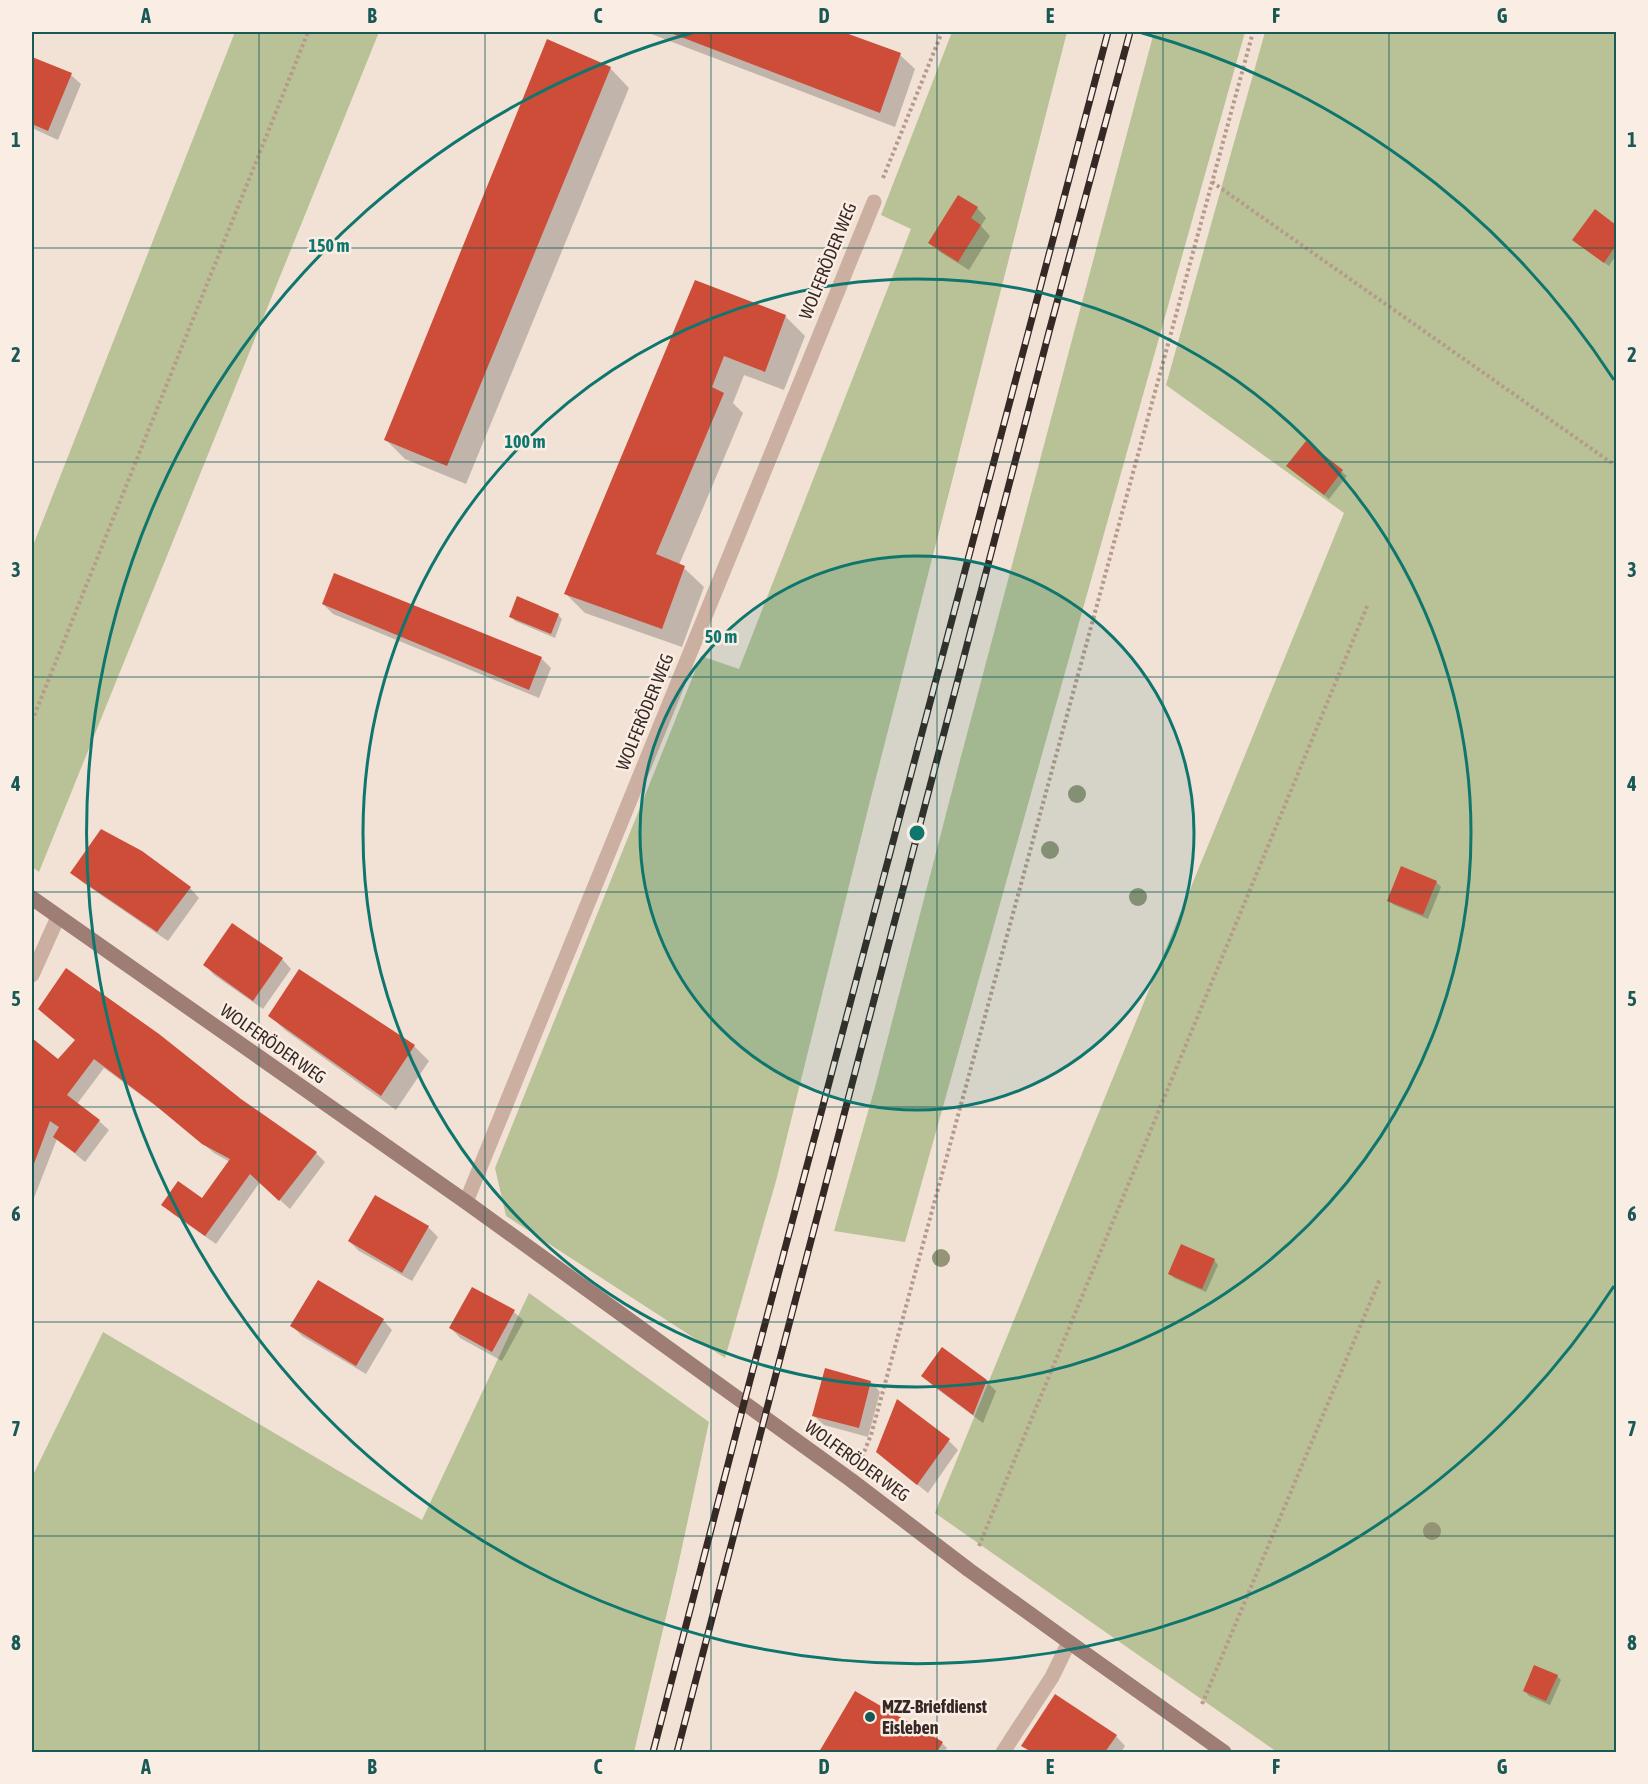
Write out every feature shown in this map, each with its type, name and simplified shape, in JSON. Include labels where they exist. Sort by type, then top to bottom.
[{"type":"main road","name":"WOLFERÖDER WEG","points":[[32,898],[466,1202],[851,1480],[969,1570],[1224,1752]]},
{"type":"street","name":"WOLFERÖDER WEG","points":[[466,1202],[874,202]]},
{"type":"street","points":[[32,975],[58,917]]},
{"type":"street","points":[[1003,1752],[1052,1677],[1069,1642]]},
{"type":"path","points":[[32,721],[308,32]]},
{"type":"path","points":[[874,202],[942,32]]},
{"type":"path","points":[[851,1480],[871,1435],[1253,32]]},
{"type":"path","points":[[1212,182],[1617,466]]},
{"type":"path","points":[[969,1570],[1368,604]]},
{"type":"path","points":[[1192,1730],[1380,1279]]},
{"type":"green space","points":[[235,32],[379,32],[39,872],[32,867],[32,548]]},
{"type":"green space","points":[[952,32],[1067,32],[870,801],[776,1181],[725,1358],[506,1216],[495,1168],[701,656],[739,669],[911,229],[881,215]]},
{"type":"green space","points":[[1154,32],[1245,32],[905,1242],[834,1231],[875,1087]]},
{"type":"green space","points":[[1265,32],[1616,32],[1616,1752],[1277,1752],[935,1513],[1344,513],[1166,385]]},
{"type":"green space","points":[[529,1293],[709,1422],[634,1752],[32,1752],[32,1477],[103,1332],[422,1520]]},
{"type":"building","points":[[668,32],[843,32],[901,53],[880,113]]},
{"type":"building","points":[[547,39],[611,67],[447,466],[384,440]]},
{"type":"building","points":[[32,57],[72,73],[48,131],[32,124]]},
{"type":"building","points":[[958,195],[978,207],[971,218],[981,225],[958,262],[928,243]]},
{"type":"building","points":[[1595,209],[1616,225],[1616,245],[1604,263],[1572,240]]},
{"type":"building","points":[[695,280],[786,315],[765,372],[724,356],[712,387],[724,393],[656,554],[685,566],[662,629],[564,594]]},
{"type":"building","points":[[1306,441],[1343,470],[1324,495],[1286,466]]},
{"type":"building","points":[[334,573],[542,657],[529,690],[322,604]]},
{"type":"building","points":[[517,596],[559,614],[551,634],[509,617]]},
{"type":"building","points":[[101,829],[142,851],[191,887],[157,932],[70,873]]},
{"type":"building","points":[[1401,866],[1437,881],[1423,915],[1387,901]]},
{"type":"building","points":[[232,923],[283,958],[253,1001],[203,965]]},
{"type":"building","points":[[66,968],[159,1034],[241,1099],[317,1152],[279,1201],[250,1174],[205,1236],[161,1205],[178,1181],[202,1198],[230,1159],[202,1144],[94,1059],[67,1095],[100,1120],[75,1153],[53,1137],[59,1127],[50,1121],[32,1169],[32,1038],[58,1059],[75,1040],[38,1009]]},
{"type":"building","points":[[299,969],[415,1045],[381,1096],[268,1016]]},
{"type":"building","points":[[375,1195],[429,1226],[402,1273],[348,1241]]},
{"type":"building","points":[[1181,1244],[1215,1259],[1202,1289],[1168,1274]]},
{"type":"building","points":[[318,1280],[384,1319],[356,1366],[290,1326]]},
{"type":"building","points":[[472,1287],[515,1310],[492,1352],[449,1328]]},
{"type":"building","points":[[942,1347],[987,1380],[973,1415],[921,1376]]},
{"type":"building","points":[[825,1368],[871,1381],[859,1428],[812,1416]]},
{"type":"building","points":[[897,1399],[950,1439],[917,1485],[876,1452]]},
{"type":"building","points":[[1534,1665],[1558,1675],[1546,1701],[1523,1691]]},
{"type":"building","name":"MZZ-Briefdienst Eisleben","points":[[855,1691],[943,1742],[937,1752],[819,1752]]},
{"type":"building","points":[[1055,1694],[1117,1735],[1105,1752],[1032,1752],[1021,1746]]},
{"type":"railway","points":[[653,1752],[1108,32]]},
{"type":"railway","points":[[677,1752],[1049,332],[1130,32]]},
{"type":"place","name":"MZZ-Briefdienst Eisleben","points":[[870,1717]]}]
